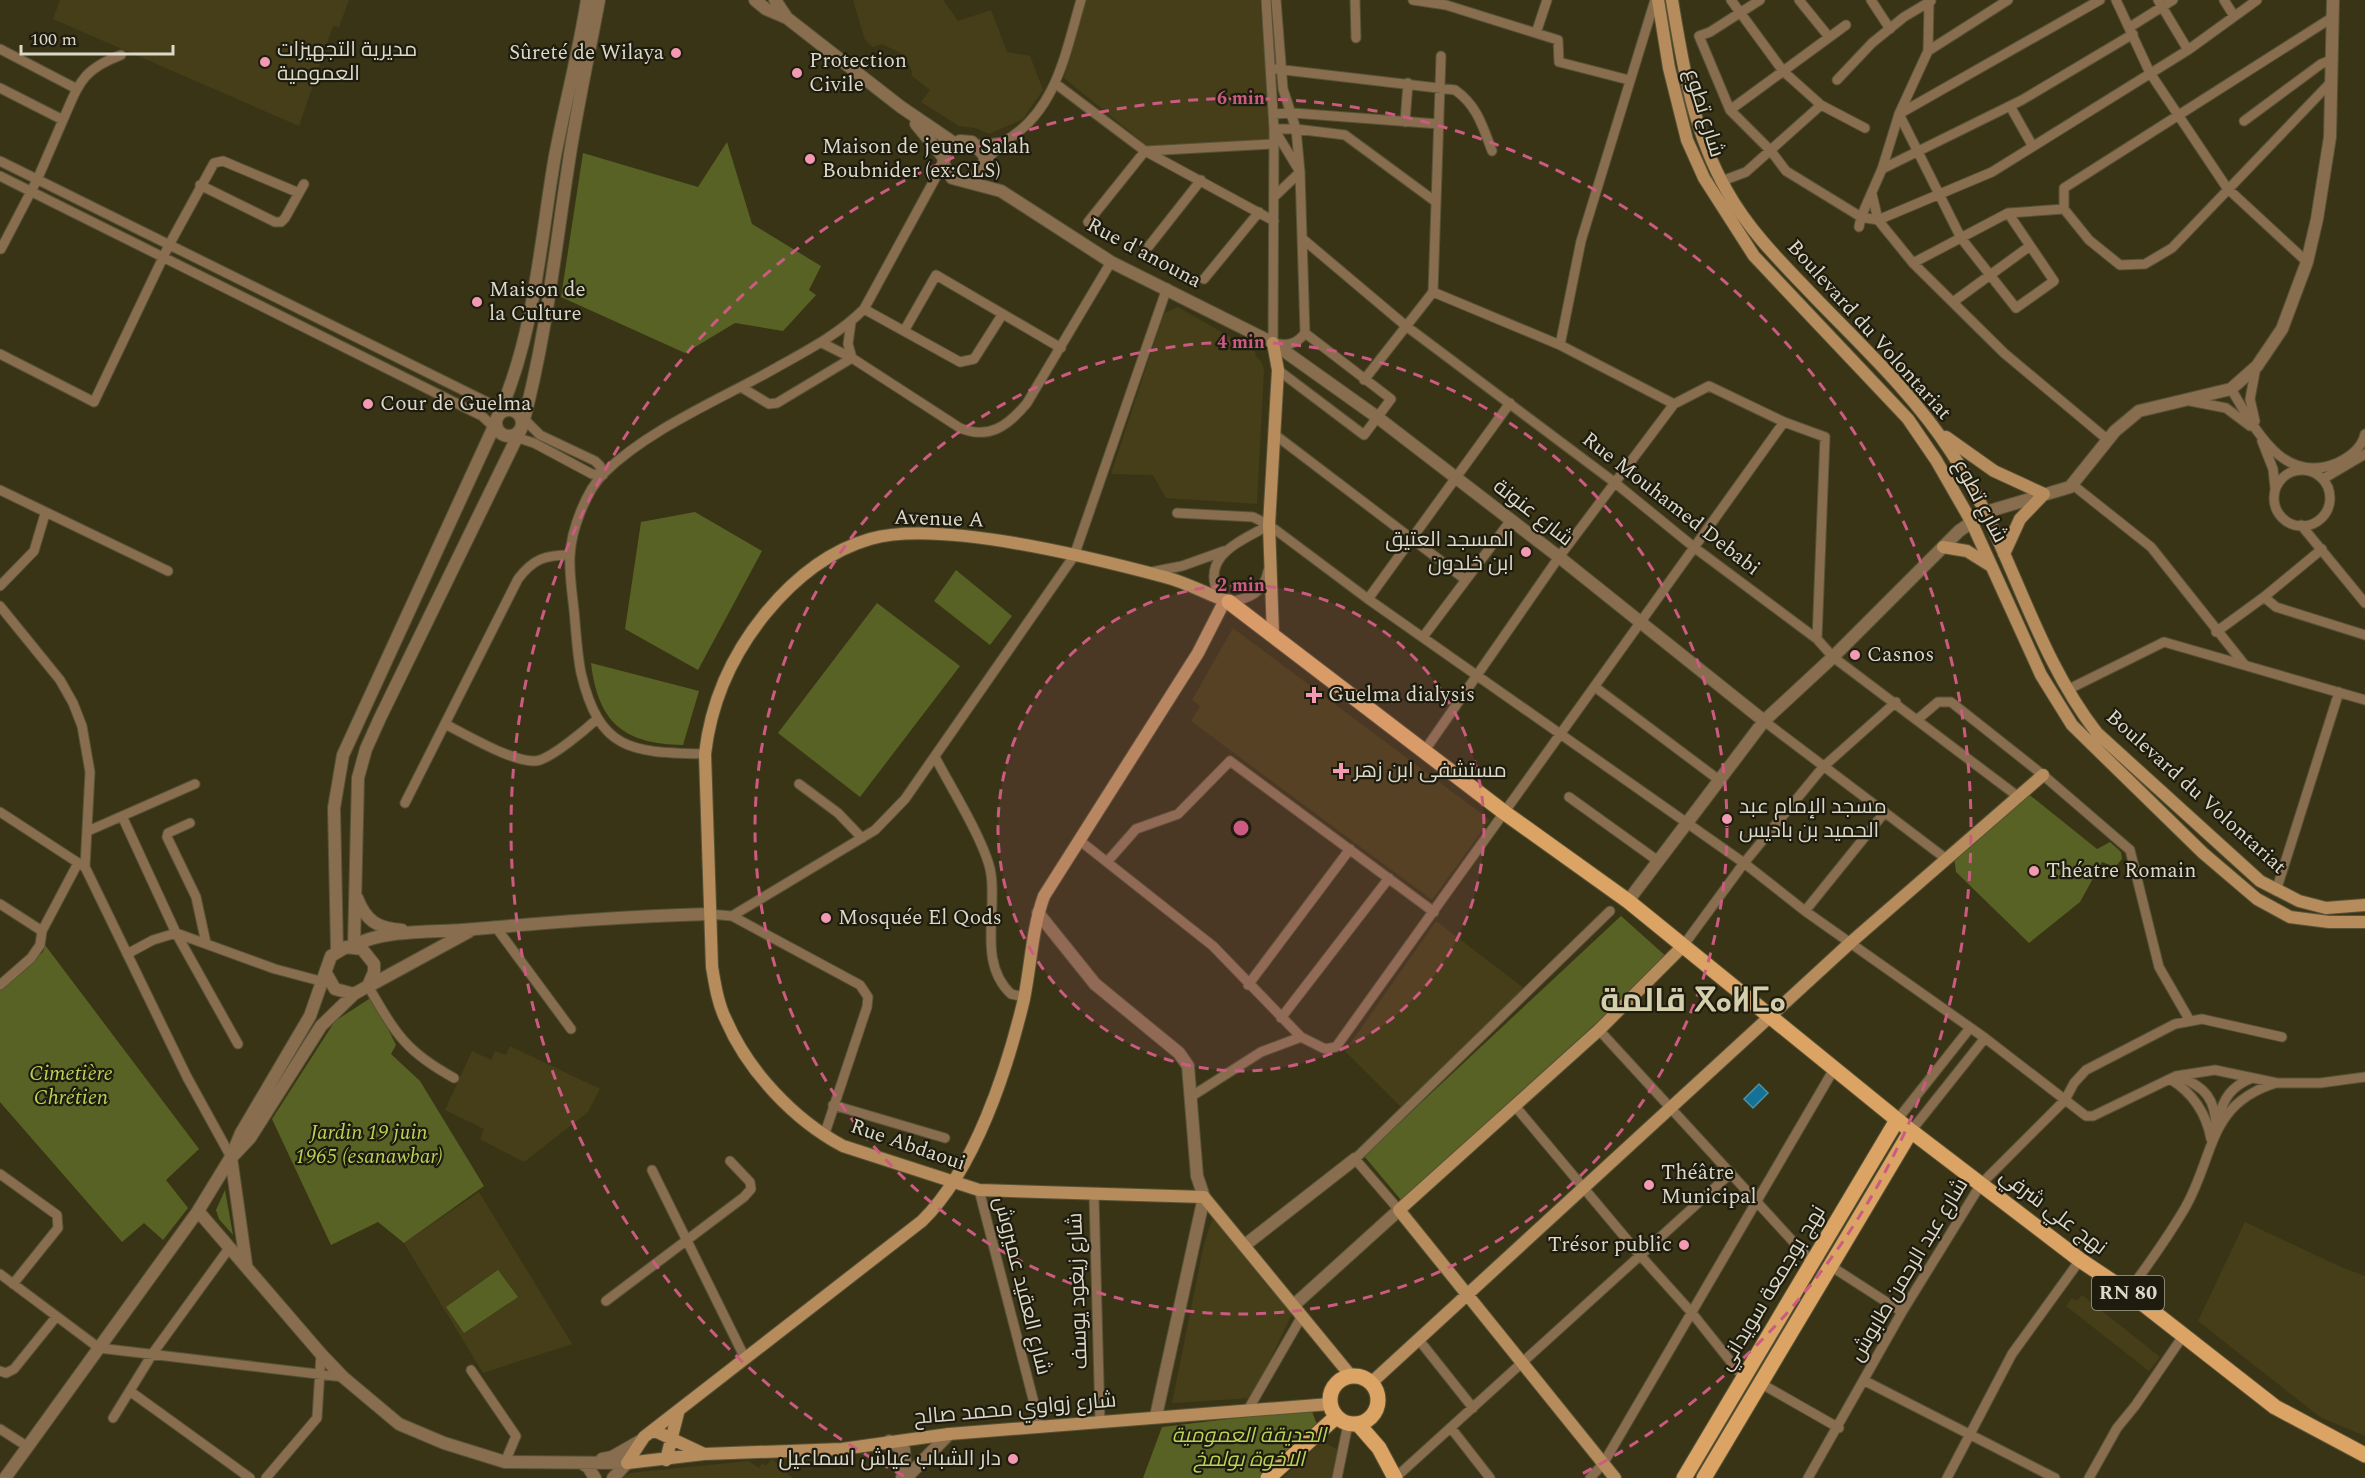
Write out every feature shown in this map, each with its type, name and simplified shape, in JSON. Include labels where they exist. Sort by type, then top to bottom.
[{"type":"main road","name":"شارع تطوع","points":[[1657,0],[1669,68],[1687,140],[1704,178],[1754,256],[1908,419],[1936,460],[1971,521],[2018,627],[2055,701],[2072,725],[2202,853],[2257,899],[2290,917],[2329,922],[2365,922]]},
{"type":"main road","name":"Boulevard du Volontariat","points":[[1672,0],[1685,79],[1697,123],[1722,181],[1746,221],[1765,245],[1912,401],[1952,453],[1986,512],[2032,620],[2067,690],[2097,733],[2228,853],[2276,891],[2299,901],[2326,908],[2365,905]]},
{"type":"main road","points":[[1272,635],[1269,525],[1278,370],[1273,343]]},
{"type":"main road","points":[[1934,428],[1994,471],[2044,494],[2020,519],[2004,554]]},
{"type":"main road","name":"Avenue A","points":[[709,914],[705,754],[708,724],[719,688],[753,628],[795,583],[839,552],[872,539],[920,534],[986,539],[1146,573],[1196,587],[1225,600]]},
{"type":"main road","points":[[1943,546],[1967,551],[1995,571]]},
{"type":"main road","points":[[627,1463],[638,1448],[640,1441],[922,1221],[956,1182],[1005,1066],[1024,997],[1038,913],[1044,896],[1198,653],[1225,600]]},
{"type":"main road","name":"نهج علي شرفي","points":[[1225,600],[1505,813],[1628,901],[1911,1131],[2080,1260],[2128,1292],[2275,1407],[2365,1455]]},
{"type":"main road","points":[[2018,627],[2032,620]]},
{"type":"main road","points":[[1371,1383],[1850,943],[2016,795],[2043,775]]},
{"type":"main road","name":"Rue Abdaoui","points":[[709,914],[715,984],[726,1020],[743,1051],[770,1087],[824,1136],[843,1146],[979,1190],[1094,1196],[1204,1197]]},
{"type":"main road","points":[[1615,1478],[1399,1210],[1599,1030],[1683,946]]},
{"type":"main road","name":"نهج بوجمعة سويداني","points":[[1684,1478],[1811,1261],[1897,1120]]},
{"type":"main road","name":"نهج بوجمعة سويداني","points":[[1704,1478],[1829,1264],[1911,1131]]},
{"type":"main road","points":[[1204,1197],[1351,1376]]},
{"type":"main road","points":[[1379,1448],[1343,1417],[1330,1396],[1337,1382],[1351,1376],[1362,1377],[1371,1383],[1378,1400],[1374,1413],[1379,1448],[1395,1478]]},
{"type":"main road","name":"شارع زواوي محمد صالح","points":[[627,1463],[705,1454],[842,1449],[949,1434],[1249,1408],[1343,1417]]},
{"type":"main road","points":[[666,1460],[678,1413]]},
{"type":"main road","points":[[1268,1478],[1343,1417],[1374,1413]]},
{"type":"main road","points":[[653,1430],[673,1437],[705,1454]]},
{"type":"street","points":[[5,1478],[198,1211],[310,1016],[325,979],[327,963],[337,950],[334,808],[343,754],[508,422],[515,369],[534,290],[555,155],[587,0]]},
{"type":"street","points":[[354,946],[357,794],[366,749],[508,422],[545,322],[573,133],[599,0]]},
{"type":"street","points":[[755,0],[766,9],[787,18]]},
{"type":"street","points":[[766,0],[901,107],[954,143],[966,140],[978,145],[1003,142],[1021,132],[1046,105],[1056,84],[1081,0]]},
{"type":"street","points":[[775,0],[787,18]]},
{"type":"street","points":[[1266,0],[1274,129],[1273,343],[1293,344],[1305,333],[1304,240],[1296,129],[1293,113],[1283,89],[1276,0]]},
{"type":"street","points":[[1355,0],[1356,38]]},
{"type":"street","points":[[1413,0],[1446,5],[1558,40],[1559,62],[1629,80]]},
{"type":"street","points":[[1536,33],[1547,0]]},
{"type":"street","points":[[1560,345],[1581,241],[1629,80],[1657,0]]},
{"type":"street","points":[[1731,0],[1783,71],[1821,105],[1865,128]]},
{"type":"street","points":[[1760,0],[1741,14],[1699,36],[1730,110],[1771,151],[1786,171],[1860,222],[1878,220],[1992,172],[2188,50],[2257,0]]},
{"type":"street","points":[[1799,0],[1829,37]]},
{"type":"street","points":[[1871,0],[1890,29]]},
{"type":"street","points":[[1928,51],[2008,0]]},
{"type":"street","points":[[1899,114],[2100,0]]},
{"type":"street","points":[[2116,0],[2150,73],[2227,188],[2307,262]]},
{"type":"street","points":[[1882,169],[2010,106],[2131,31],[2160,3],[2173,0]]},
{"type":"street","points":[[2224,0],[2234,16]]},
{"type":"street","points":[[1628,901],[1764,721],[1833,657],[1943,546],[1971,521],[1986,512],[2073,485],[2108,440],[2126,420],[2139,411],[2190,401],[2230,389],[2257,366],[2282,329],[2307,262],[2330,137],[2333,0]]},
{"type":"street","points":[[1837,80],[1872,43],[1931,2]]},
{"type":"street","points":[[1860,222],[1882,169],[1899,114],[1928,51],[1931,2]]},
{"type":"street","points":[[2160,3],[2188,50]]},
{"type":"street","points":[[2332,80],[2172,248],[2145,264],[2120,265],[2089,240],[2064,209],[2064,189],[2333,17]]},
{"type":"street","points":[[1730,110],[1846,25]]},
{"type":"street","points":[[0,49],[77,89]]},
{"type":"street","points":[[1,249],[37,180],[77,89],[95,65],[121,55]]},
{"type":"street","points":[[1364,380],[1433,292],[1441,56]]},
{"type":"street","points":[[2244,121],[2322,64],[2333,59]]},
{"type":"street","points":[[1270,69],[1281,68],[1455,90],[1467,98],[1477,112],[1492,151]]},
{"type":"street","points":[[1406,122],[1408,83]]},
{"type":"street","points":[[1056,84],[1145,151],[1274,220]]},
{"type":"street","points":[[0,88],[63,120]]},
{"type":"street","points":[[1722,181],[1746,172],[1821,105]]},
{"type":"street","points":[[2010,106],[2032,145]]},
{"type":"street","points":[[901,107],[934,143],[945,165],[958,181],[970,181],[1001,190]]},
{"type":"street","points":[[1273,114],[1293,113],[1439,124]]},
{"type":"street","points":[[1899,114],[1961,238],[2016,308],[2054,280],[2008,213]]},
{"type":"street","points":[[1274,129],[1296,129],[1345,135],[1436,202]]},
{"type":"street","points":[[1274,129],[1300,172]]},
{"type":"street","points":[[970,181],[1003,142]]},
{"type":"street","points":[[594,461],[605,462],[625,455],[822,343],[851,322],[864,309],[945,165],[954,143]]},
{"type":"street","points":[[1088,222],[1145,151],[1274,144]]},
{"type":"street","points":[[978,145],[985,165],[1001,190]]},
{"type":"street","points":[[0,161],[170,245],[508,422],[588,471],[603,475]]},
{"type":"street","points":[[0,354],[94,402],[200,185],[214,163],[223,161],[299,193]]},
{"type":"street","points":[[1274,197],[1300,172]]},
{"type":"street","points":[[0,176],[482,417],[508,422],[594,461],[600,466],[603,475]]},
{"type":"street","points":[[1149,246],[1201,180]]},
{"type":"street","points":[[200,185],[275,222],[281,222],[304,184]]},
{"type":"street","name":"Rue d'anouna","points":[[1001,190],[1111,262],[1273,343]]},
{"type":"street","points":[[1872,194],[1878,220],[1913,263],[2004,352],[2108,440]]},
{"type":"street","points":[[1913,263],[2008,213],[2064,209]]},
{"type":"street","points":[[1204,279],[1259,212]]},
{"type":"street","name":"Rue Mouhamed Debabi","points":[[1304,240],[1406,326],[1614,482],[1695,548],[1817,639],[1833,657],[1896,702],[2016,795]]},
{"type":"street","points":[[1953,302],[2030,246]]},
{"type":"street","points":[[822,343],[852,358],[960,428],[980,434],[998,429],[1019,413],[1061,348],[1111,262]]},
{"type":"street","points":[[904,332],[936,275],[1061,348]]},
{"type":"street","points":[[732,916],[862,838],[899,806],[935,757],[1074,556],[1167,288]]},
{"type":"street","points":[[1433,292],[1560,345],[1674,404]]},
{"type":"street","points":[[864,309],[960,362],[967,362],[979,352],[1002,315]]},
{"type":"street","points":[[851,322],[848,344],[852,358]]},
{"type":"street","points":[[1278,370],[1364,435],[1391,399],[1305,333]]},
{"type":"street","name":"شارع عنونة","points":[[1273,343],[1377,417],[1511,520],[1764,721]]},
{"type":"street","points":[[741,387],[769,404],[777,403],[852,358]]},
{"type":"street","points":[[2257,366],[2250,399],[2273,469],[2277,509],[2282,517],[2301,525],[2365,603]]},
{"type":"street","points":[[1425,750],[1559,557],[1674,404],[1709,386],[1784,422],[1825,436],[1817,639]]},
{"type":"street","points":[[2230,389],[2261,438]]},
{"type":"street","points":[[2190,401],[2226,408],[2245,421],[2294,467],[2306,470],[2323,479],[2329,490],[2328,509],[2319,520],[2301,525]]},
{"type":"street","points":[[1368,599],[1510,403]]},
{"type":"street","points":[[1079,840],[1213,946],[1248,985],[1301,1037],[1325,1049],[1336,1047],[1784,422]]},
{"type":"street","points":[[1274,434],[1466,580]]},
{"type":"street","points":[[2275,492],[2278,483],[2287,474],[2345,459],[2356,451],[2365,434]]},
{"type":"street","points":[[2323,479],[2365,454]]},
{"type":"street","points":[[625,455],[603,475],[591,494],[578,524],[570,555],[580,669],[597,720],[628,746],[646,752],[705,754]]},
{"type":"street","points":[[588,471],[591,494]]},
{"type":"street","points":[[2073,485],[2151,548],[2216,632],[2244,664]]},
{"type":"street","points":[[0,490],[45,514],[168,571]]},
{"type":"street","points":[[1177,513],[1253,517],[1269,525],[1368,599],[1744,863],[1805,911],[1985,1038],[2086,1116],[2094,1116],[2173,1077],[2215,1070],[2277,1083],[2320,1083],[2365,1077]]},
{"type":"street","points":[[0,586],[34,551],[45,514]]},
{"type":"street","points":[[1423,637],[1511,520]]},
{"type":"street","points":[[1146,573],[1182,566],[1226,550],[1269,525]]},
{"type":"street","points":[[2216,632],[2264,597],[2322,549]]},
{"type":"street","points":[[1226,550],[1217,561],[1214,574],[1225,600],[1255,594],[1266,579],[1269,564]]},
{"type":"street","points":[[405,803],[518,579],[537,559],[548,555],[570,555]]},
{"type":"street","points":[[2264,597],[2276,607],[2365,636]]},
{"type":"street","points":[[0,606],[60,680],[73,703],[82,726],[90,772],[88,831],[81,865],[42,931],[40,945],[31,958],[0,985]]},
{"type":"street","points":[[2067,690],[2164,642],[2365,700]]},
{"type":"street","points":[[1595,687],[1719,780]]},
{"type":"street","points":[[2276,891],[2339,692]]},
{"type":"street","points":[[1683,946],[1744,863],[1823,767],[1896,702]]},
{"type":"street","points":[[1918,719],[1938,702],[1951,702],[2043,775],[2130,850],[2159,967],[2190,1021],[2202,1018],[2282,1037]]},
{"type":"street","points":[[445,724],[523,761],[540,760],[572,740],[597,720]]},
{"type":"street","points":[[1764,721],[1946,858]]},
{"type":"street","points":[[935,757],[988,862],[992,884],[991,935],[997,975],[1011,994],[1024,997]]},
{"type":"street","points":[[1107,862],[1136,829],[1178,814],[1230,761],[1434,912]]},
{"type":"street","points":[[88,831],[195,783]]},
{"type":"street","points":[[799,784],[838,813],[862,838]]},
{"type":"street","points":[[1569,797],[1658,861]]},
{"type":"street","points":[[0,812],[81,865],[187,1077],[231,1157],[246,1264]]},
{"type":"street","points":[[1805,911],[1885,812]]},
{"type":"street","points":[[122,816],[176,933],[238,1044]]},
{"type":"street","points":[[190,823],[168,833],[167,837],[196,897],[206,943]]},
{"type":"street","points":[[1248,985],[1350,849]]},
{"type":"street","points":[[1281,1018],[1389,878]]},
{"type":"street","points":[[354,890],[362,910],[375,925],[430,932]]},
{"type":"street","points":[[0,904],[42,931]]},
{"type":"street","points":[[1245,1245],[1355,1159],[1610,911]]},
{"type":"street","points":[[1038,913],[1095,984],[1179,1053],[1188,1066],[1197,1176],[1204,1197],[1156,1416]]},
{"type":"street","points":[[337,950],[385,937],[495,926],[709,914],[732,916],[860,985],[867,997],[867,1007],[824,1136]]},
{"type":"street","points":[[495,926],[571,1029]]},
{"type":"street","points":[[231,1157],[250,1138],[321,1026],[354,994],[473,929]]},
{"type":"street","points":[[127,954],[153,940],[176,933],[275,969],[325,979],[342,993],[354,994]]},
{"type":"street","points":[[354,946],[370,957],[374,964],[369,986]]},
{"type":"street","points":[[369,986],[402,1041],[426,1063],[454,1078]]},
{"type":"street","name":"شارع عبد الرحمن طابوش","points":[[1808,1478],[1839,1428],[1902,1312],[1980,1184],[2065,1100],[2074,1083],[2086,1070],[2175,1024],[2190,1021]]},
{"type":"street","points":[[1897,1120],[1970,1028]]},
{"type":"street","points":[[1599,1030],[1811,1261]]},
{"type":"street","points":[[1192,1096],[1275,1045],[1291,1042],[1301,1037]]},
{"type":"street","points":[[1911,1131],[1985,1038]]},
{"type":"street","points":[[1590,1478],[1603,1464],[1834,1069]]},
{"type":"street","points":[[2173,1077],[2196,1083],[2204,1091],[2215,1108],[2216,1129]]},
{"type":"street","points":[[2173,1077],[2198,1102],[2211,1139]]},
{"type":"street","points":[[2216,1129],[2222,1102],[2234,1088],[2252,1078]]},
{"type":"street","points":[[2128,1292],[2184,1209],[2216,1129],[2243,1097],[2254,1090],[2277,1083]]},
{"type":"street","points":[[833,1105],[945,1138]]},
{"type":"street","points":[[1515,1106],[1639,1254],[1692,1313],[1743,1377]]},
{"type":"street","points":[[1294,1305],[1399,1210],[1355,1159]]},
{"type":"street","points":[[606,1302],[744,1197],[751,1189],[750,1182],[730,1161]]},
{"type":"street","points":[[652,1170],[745,1358]]},
{"type":"street","points":[[1395,1478],[1639,1254],[1731,1173]]},
{"type":"street","points":[[0,1174],[57,1215],[59,1221],[58,1228],[13,1284]]},
{"type":"street","name":"شارع العقيد عميروش","points":[[979,1190],[1040,1426]]},
{"type":"street","name":"شارع زيغود يوسف","points":[[1094,1196],[1100,1421]]},
{"type":"street","points":[[198,1211],[246,1264],[321,1354],[343,1377],[399,1424],[444,1443],[505,1462],[627,1463]]},
{"type":"street","points":[[114,1418],[153,1353],[230,1247]]},
{"type":"street","points":[[1947,1478],[2012,1354],[2080,1260]]},
{"type":"street","points":[[1829,1264],[1902,1312]]},
{"type":"street","points":[[0,1274],[99,1348],[343,1377]]},
{"type":"street","points":[[1249,1408],[1302,1316]]},
{"type":"street","points":[[0,1371],[6,1373],[14,1369],[56,1317]]},
{"type":"street","points":[[2089,1478],[2117,1428],[2135,1406],[2183,1336]]},
{"type":"street","points":[[1419,1340],[1473,1408]]},
{"type":"street","points":[[266,1478],[317,1418],[321,1354]]},
{"type":"street","points":[[471,1370],[516,1436],[505,1462]]},
{"type":"street","points":[[1865,1380],[2055,1478]]},
{"type":"street","points":[[1760,1383],[1839,1428]]},
{"type":"street","points":[[131,1392],[250,1478]]},
{"type":"street","points":[[1337,1478],[1343,1417]]},
{"type":"street","points":[[1451,1428],[1490,1478]]},
{"type":"street","points":[[0,1429],[28,1447]]},
{"type":"street","points":[[904,1478],[949,1434]]},
{"type":"street","points":[[581,1463],[612,1457],[640,1441]]},
{"type":"street","points":[[889,1441],[904,1450],[906,1467],[904,1478]]},
{"type":"street","points":[[581,1463],[588,1467],[595,1478]]},
{"type":"street","points":[[613,1478],[627,1463]]},
{"type":"shaded area","points":[[60,0],[349,0],[339,27],[333,26],[299,126],[53,19]]},
{"type":"shaded area","points":[[853,0],[943,0],[958,21],[991,10],[1007,52],[1030,56],[1043,90],[1023,119],[989,134],[976,128],[959,126],[921,102],[930,90],[911,75],[912,72],[905,55],[882,44],[873,47],[865,40]]},
{"type":"shaded area","points":[[1085,0],[1260,0],[1271,139],[1149,147],[1064,78]]},
{"type":"shaded area","points":[[1178,307],[1256,352],[1255,355],[1262,363],[1264,369],[1257,504],[1166,498],[1153,475],[1111,474],[1164,313]]},
{"type":"shaded area","name":"مستشفى ابن زهر","points":[[1233,628],[1490,820],[1432,900],[1191,721],[1200,706],[1192,700]]},
{"type":"shaded area","points":[[1436,921],[1525,989],[1401,1107],[1345,1051]]},
{"type":"shaded area","points":[[510,1046],[600,1089],[588,1112],[524,1162],[480,1139],[484,1129],[445,1110],[472,1051],[491,1060],[495,1051],[506,1055]]},
{"type":"shaded area","points":[[479,1192],[572,1344],[483,1373],[404,1243]]},
{"type":"shaded area","points":[[1212,1220],[1219,1220],[1289,1304],[1291,1316],[1252,1398],[1172,1403],[1204,1244]]},
{"type":"shaded area","points":[[2245,1222],[2365,1276],[2365,1436],[2320,1417],[2198,1321]]},
{"type":"shaded area","points":[[2082,1295],[2160,1357],[2149,1371],[2066,1306],[2072,1298],[2077,1301]]},
{"type":"shaded area","points":[[1322,1441],[1340,1451],[1335,1478],[1283,1478]]},
{"type":"shaded area","points":[[772,1459],[793,1478],[618,1478],[630,1473],[749,1461],[759,1468],[762,1463],[766,1466]]},
{"type":"green space","points":[[727,142],[752,224],[821,266],[809,290],[816,295],[783,331],[735,323],[685,353],[561,297],[583,153],[698,187]]},
{"type":"green space","points":[[695,512],[762,551],[698,670],[625,629],[641,522]]},
{"type":"green space","points":[[956,570],[1012,616],[990,645],[934,601]]},
{"type":"green space","points":[[877,603],[960,666],[860,797],[778,733]]},
{"type":"green space","points":[[591,663],[699,691],[683,745],[644,740],[617,726],[607,715],[600,701]]},
{"type":"green space","points":[[2026,792],[2097,849],[2110,842],[2121,852],[2122,859],[2115,867],[2102,862],[2080,902],[2029,943],[1956,872],[1954,857]]},
{"type":"green space","points":[[1621,916],[1668,958],[1401,1200],[1364,1156]]},
{"type":"green space","name":"Cimetière Chrétien","points":[[45,945],[199,1149],[166,1180],[188,1208],[163,1240],[144,1223],[122,1242],[0,1102],[0,990],[43,952]]},
{"type":"green space","name":"Jardin 19 juin 1965 (esanawbar)","points":[[372,997],[396,1045],[391,1054],[420,1081],[484,1186],[404,1243],[378,1222],[331,1245],[272,1119],[335,1021]]},
{"type":"green space","points":[[225,1190],[233,1235],[219,1219],[216,1210]]},
{"type":"green space","points":[[498,1270],[518,1297],[464,1333],[446,1307]]},
{"type":"green space","name":"الحديقة العمومية الاخوة بولمخ","points":[[1311,1409],[1318,1427],[1260,1478],[1143,1478],[1162,1427]]},
{"type":"water","points":[[1759,1084],[1768,1093],[1753,1108],[1744,1099]]},
{"type":"place","name":"Sûreté de Wilaya","points":[[676,53]]},
{"type":"place","name":"مديرية التجهيزات العمومية","points":[[265,62]]},
{"type":"place","name":"Protection Civile","points":[[797,73]]},
{"type":"place","name":"Maison de jeune Salah Boubnider (ex:CLS)","points":[[810,159]]},
{"type":"place","name":"Maison de la Culture","points":[[477,302]]},
{"type":"place","name":"Cour de Guelma","points":[[368,404]]},
{"type":"place","name":"المسجد العتيق ابن خلدون","points":[[1526,552]]},
{"type":"place","name":"Casnos","points":[[1855,655]]},
{"type":"place","name":"Guelma dialysis","points":[[1314,695]]},
{"type":"place","name":"مستشفى ابن زهر","points":[[1341,771]]},
{"type":"place","name":"مسجد الإمام عبد الحميد بن باديس","points":[[1727,819]]},
{"type":"place","name":"Théatre Romain","points":[[2034,871]]},
{"type":"place","name":"Mosquée El Qods","points":[[826,918]]},
{"type":"place","name":"Théâtre Municipal","points":[[1649,1185]]},
{"type":"place","name":"Trésor public","points":[[1684,1245]]},
{"type":"place","name":"دار الشباب عياش اسماعيل","points":[[1013,1459]]},
{"type":"district","name":"قالمة ⴳⴰⵍⵎⴰ","points":[[1693,1001]]}]
